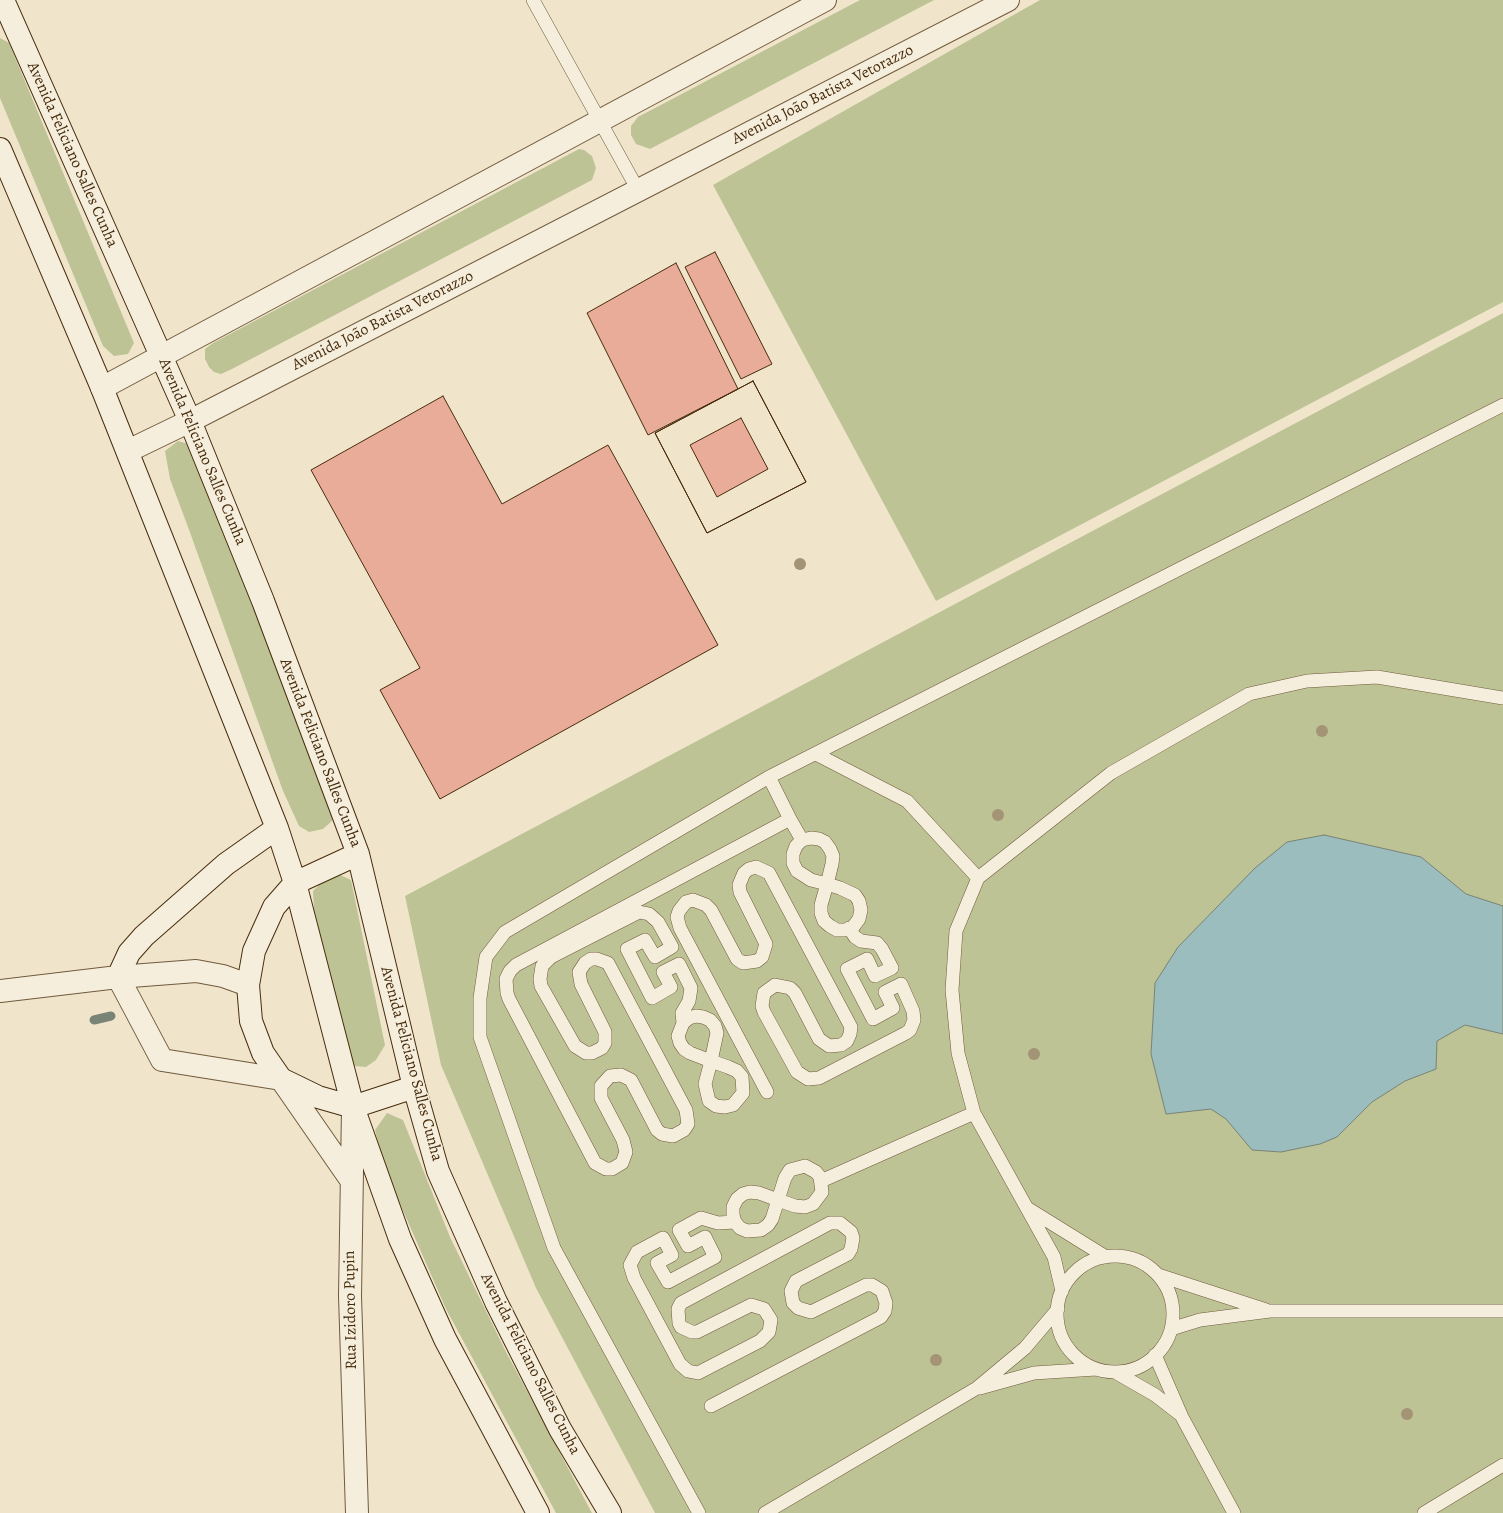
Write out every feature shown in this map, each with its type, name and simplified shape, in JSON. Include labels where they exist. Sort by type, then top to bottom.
[{"type":"main road","points":[[102,388],[163,357],[826,0]]},
{"type":"main road","name":"Avenida João Batista Vetorazzo","points":[[128,451],[190,421],[1008,0]]},
{"type":"main road","name":"Avenida Feliciano Salles Cunha","points":[[4,8],[163,357],[190,421],[266,608],[358,854],[414,1087],[438,1171],[496,1302],[560,1428],[610,1513]]},
{"type":"main road","points":[[0,149],[128,451],[277,828],[295,883],[353,1107],[400,1239],[445,1339],[538,1513]]},
{"type":"main road","points":[[118,977],[129,953],[144,936],[226,864],[277,828]]},
{"type":"main road","points":[[351,1180],[263,1053],[251,1021],[248,985],[254,952],[263,928],[274,908],[295,883],[358,854]]},
{"type":"main road","points":[[0,991],[118,977],[196,971],[223,976],[248,985]]},
{"type":"main road","points":[[118,977],[162,1060],[281,1079],[318,1098],[353,1107],[414,1087]]},
{"type":"main road","name":"Rua Izidoro Pupin","points":[[353,1107],[350,1296],[357,1513]]},
{"type":"lane","points":[[533,0],[638,190]]},
{"type":"lane","points":[[699,1513],[554,1248],[480,1037],[480,998],[486,957],[505,932],[769,777],[1503,405]]},
{"type":"lane","points":[[1062,1290],[1054,1257],[974,1113],[958,1053],[952,990],[956,931],[978,878],[1111,774],[1249,694],[1307,681],[1377,677],[1503,698]]},
{"type":"lane","points":[[816,754],[907,801],[978,878]]},
{"type":"lane","points":[[769,777],[802,840]]},
{"type":"lane","points":[[683,1022],[696,1016],[710,1020],[717,1033],[711,1061],[684,1049],[680,1043],[678,1036],[683,1022],[682,1012],[688,1001],[691,988],[679,964],[663,972],[672,987],[652,998],[627,949],[645,940],[655,957],[672,947],[658,922],[649,914],[639,912],[551,956],[542,966],[540,973],[542,986],[575,1046],[586,1054],[598,1051],[602,1048],[605,1043],[605,1032],[581,984],[579,972],[585,962],[591,959],[597,959],[608,963],[686,1110],[688,1124],[684,1130],[673,1136],[662,1134],[657,1130],[631,1080],[615,1074],[605,1080],[600,1092],[601,1098],[623,1140],[626,1152],[622,1163],[612,1169],[606,1169],[595,1162],[509,999],[506,993],[506,979],[510,971],[516,965],[790,819]]},
{"type":"lane","points":[[827,884],[821,905],[821,913],[824,921],[838,930],[853,927],[858,920],[861,910],[859,901],[855,895],[827,884],[811,880],[797,871],[793,863],[793,854],[796,846],[802,840],[811,838],[819,839],[825,842],[830,849],[833,856],[827,884]]},
{"type":"lane","points":[[767,1092],[680,928],[677,917],[679,911],[686,902],[693,900],[706,905],[711,910],[736,959],[743,963],[757,961],[762,957],[766,944],[740,892],[739,885],[744,873],[749,869],[756,868],[769,873],[851,1027],[847,1041],[841,1045],[829,1046],[819,1039],[795,993],[790,988],[783,985],[775,985],[764,993],[762,1006],[764,1012],[797,1072],[808,1079],[820,1078],[906,1033],[910,1030],[914,1020],[913,1011],[901,984],[885,992],[894,1008],[873,1019],[847,969],[867,959],[876,976],[892,968],[882,949],[877,943],[861,941],[855,937],[849,928]]},
{"type":"lane","points":[[821,1181],[974,1113]]},
{"type":"lane","points":[[778,1200],[772,1219],[762,1230],[747,1231],[740,1228],[733,1215],[737,1200],[743,1194],[750,1192],[758,1193],[778,1200],[795,1206],[805,1207],[813,1204],[822,1192],[821,1181],[816,1172],[805,1166],[790,1170],[785,1178],[778,1200]]},
{"type":"lane","points":[[1026,1207],[1106,1257]]},
{"type":"lane","points":[[711,1406],[881,1317],[885,1311],[886,1303],[882,1291],[872,1285],[866,1285],[812,1312],[798,1308],[793,1303],[791,1291],[796,1280],[848,1254],[851,1249],[853,1238],[851,1232],[840,1223],[830,1223],[681,1303],[678,1309],[679,1323],[686,1331],[697,1332],[751,1305],[764,1309],[771,1320],[769,1332],[760,1340],[698,1373],[688,1371],[680,1364],[634,1278],[630,1265],[637,1252],[663,1238],[672,1255],[657,1263],[668,1282],[715,1257],[705,1237],[688,1246],[679,1230],[701,1218],[718,1223],[736,1222]]},
{"type":"lane","points":[[1096,1369],[1079,1360],[1067,1346],[1059,1328],[1058,1309],[1062,1290],[1073,1275],[1088,1263],[1106,1257],[1125,1257],[1143,1263],[1158,1275],[1270,1311]]},
{"type":"lane","points":[[977,1388],[1034,1373],[1096,1369],[1115,1372],[1134,1369],[1151,1360],[1164,1347],[1171,1329],[1173,1310],[1168,1292],[1158,1275]]},
{"type":"lane","points":[[764,1513],[977,1388],[1025,1348],[1058,1309]]},
{"type":"lane","points":[[1171,1329],[1200,1320],[1270,1311],[1503,1311]]},
{"type":"lane","points":[[1155,1355],[1182,1417],[1234,1513]]},
{"type":"lane","points":[[1115,1372],[1155,1395],[1182,1417]]},
{"type":"lane","points":[[1424,1513],[1503,1465]]},
{"type":"green space","points":[[860,0],[934,0],[650,149],[636,144],[631,135],[631,126],[638,117]]},
{"type":"green space","points":[[1040,0],[1503,0],[1503,302],[936,601],[713,185]]},
{"type":"green space","points":[[0,38],[9,43],[134,343],[128,354],[114,356],[103,346],[0,98]]},
{"type":"green space","points":[[579,149],[584,150],[592,156],[596,168],[592,180],[232,369],[221,374],[214,372],[209,367],[205,359],[205,349],[213,343]]},
{"type":"green space","points":[[1503,313],[1503,1513],[655,1513],[536,1288],[441,1065],[405,896]]},
{"type":"green space","points":[[178,441],[192,445],[338,808],[333,820],[323,829],[309,832],[299,826],[283,791],[170,479],[165,451]]},
{"type":"green space","points":[[338,874],[351,880],[385,1045],[376,1060],[366,1067],[354,1066],[314,910],[313,891],[321,883]]},
{"type":"green space","points":[[387,1113],[403,1120],[450,1237],[505,1350],[592,1513],[556,1513],[446,1309],[384,1167],[375,1130]]},
{"type":"water","points":[[1324,835],[1421,857],[1466,894],[1503,906],[1503,1034],[1465,1025],[1437,1041],[1436,1069],[1405,1081],[1372,1102],[1337,1137],[1320,1144],[1281,1152],[1252,1150],[1226,1119],[1211,1109],[1166,1114],[1151,1054],[1155,983],[1178,947],[1255,868],[1287,842]]},
{"type":"building","points":[[715,252],[772,364],[741,379],[685,267]]},
{"type":"building","points":[[676,263],[738,389],[648,435],[587,313]]},
{"type":"building","points":[[753,381],[806,482],[707,533],[655,433]],"holes":[[[741,418],[768,469],[717,497],[690,445]]]},
{"type":"building","points":[[753,381],[806,482],[707,533],[655,433]]},
{"type":"building","points":[[443,396],[502,504],[608,445],[718,645],[440,799],[380,690],[420,668],[311,470]]},
{"type":"waterway","points":[[94,1020],[111,1016]]}]
